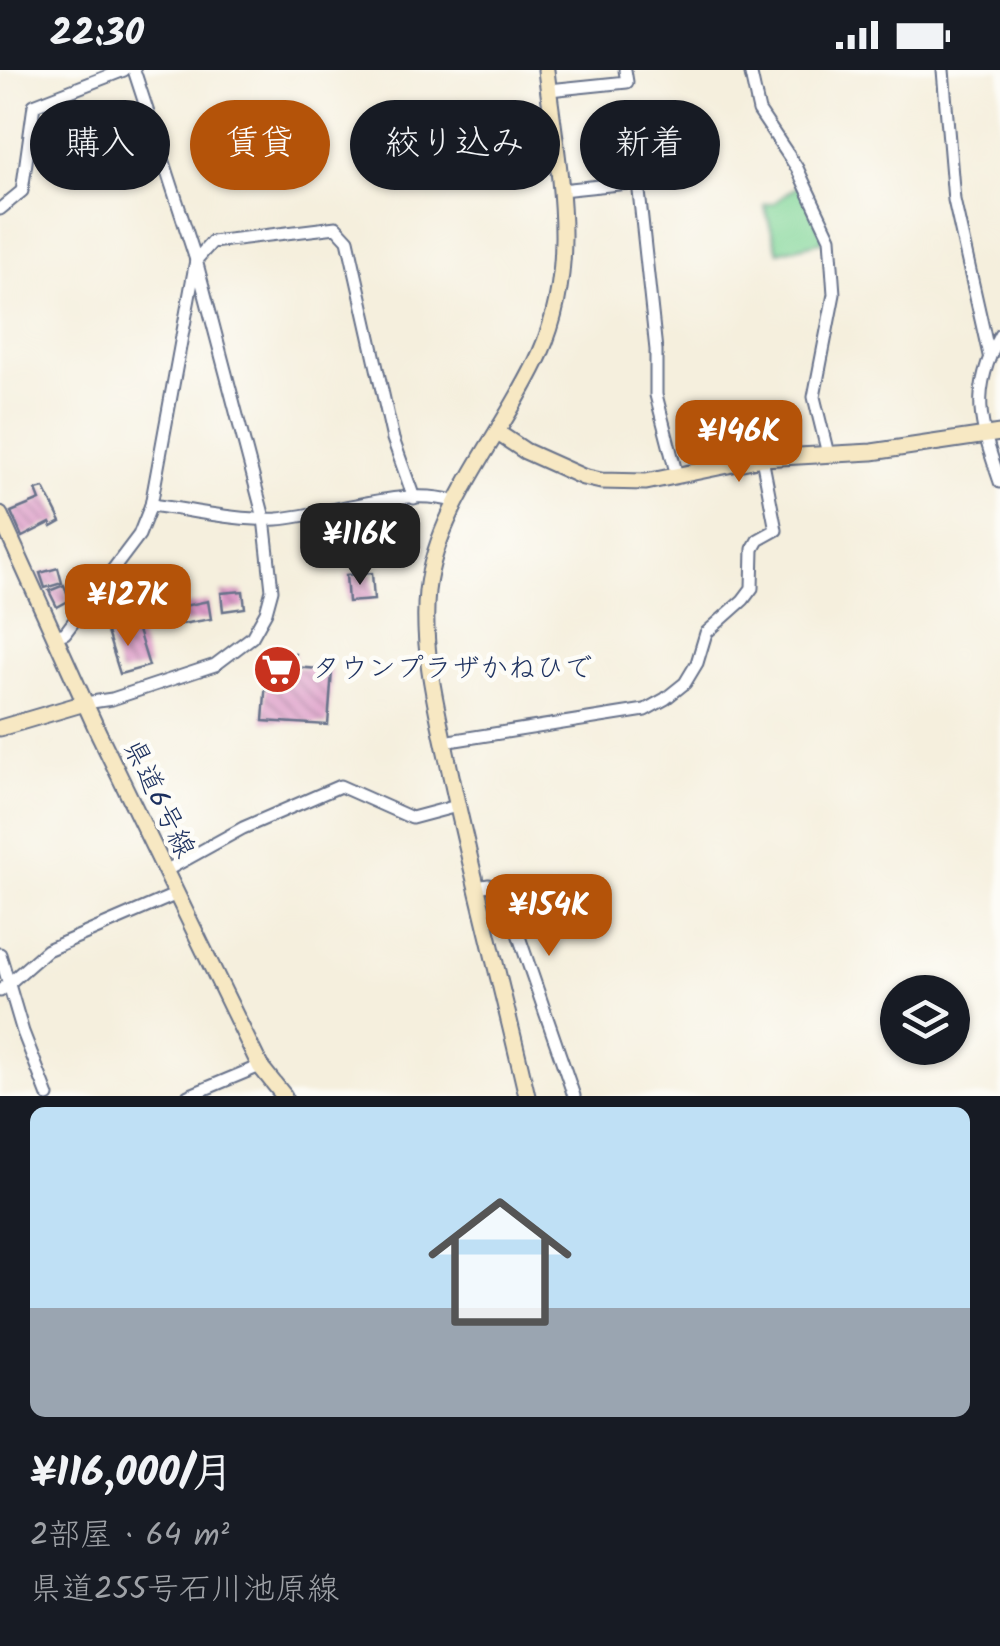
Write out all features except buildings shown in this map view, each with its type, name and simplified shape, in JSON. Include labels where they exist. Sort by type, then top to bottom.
[{"type":"main road","points":[[546,70],[549,100]]},
{"type":"main road","points":[[526,1096],[443,742],[431,678],[426,594],[437,549],[456,502],[542,351],[566,248],[560,190]]},
{"type":"main road","points":[[498,432],[525,451],[582,477],[646,482],[762,458],[872,452],[992,434]]},
{"type":"main road","name":"県道6号線","points":[[0,518],[260,1066],[284,1096]]},
{"type":"main road","points":[[0,728],[86,703]]},
{"type":"street","points":[[0,209],[22,191],[34,105],[124,70]]},
{"type":"street","points":[[86,703],[112,699],[215,665],[252,638],[272,590],[264,518],[196,260],[134,70]]},
{"type":"street","points":[[548,90],[626,82],[625,70]]},
{"type":"street","points":[[750,70],[759,111],[797,168],[830,238],[834,294],[814,397],[828,454]]},
{"type":"street","points":[[944,70],[954,200],[989,355]]},
{"type":"street","points":[[560,190],[638,182],[656,350],[656,394],[677,476]]},
{"type":"street","points":[[54,636],[65,632],[140,535],[151,506],[196,260],[212,242],[336,227],[348,240],[393,439],[414,498]]},
{"type":"street","points":[[1000,334],[989,355],[978,398],[992,434],[1000,482]]},
{"type":"street","points":[[443,742],[645,710],[685,683],[697,664],[706,633],[752,588],[753,549],[758,540],[776,530],[762,458]]},
{"type":"street","points":[[151,506],[264,518],[414,498],[441,497],[456,502]]},
{"type":"street","points":[[165,871],[242,828],[340,786],[412,818],[458,806]]},
{"type":"street","points":[[477,886],[489,885],[505,896],[574,1096]]},
{"type":"street","points":[[5,987],[47,950],[176,894]]},
{"type":"street","points":[[0,954],[5,987],[48,1096]]},
{"type":"street","points":[[188,1096],[260,1066]]},
{"type":"green space","points":[[800,184],[825,241],[778,252],[764,205],[774,203]]},
{"type":"place","name":"タウンプラザかねひで","points":[[277,669]]}]
